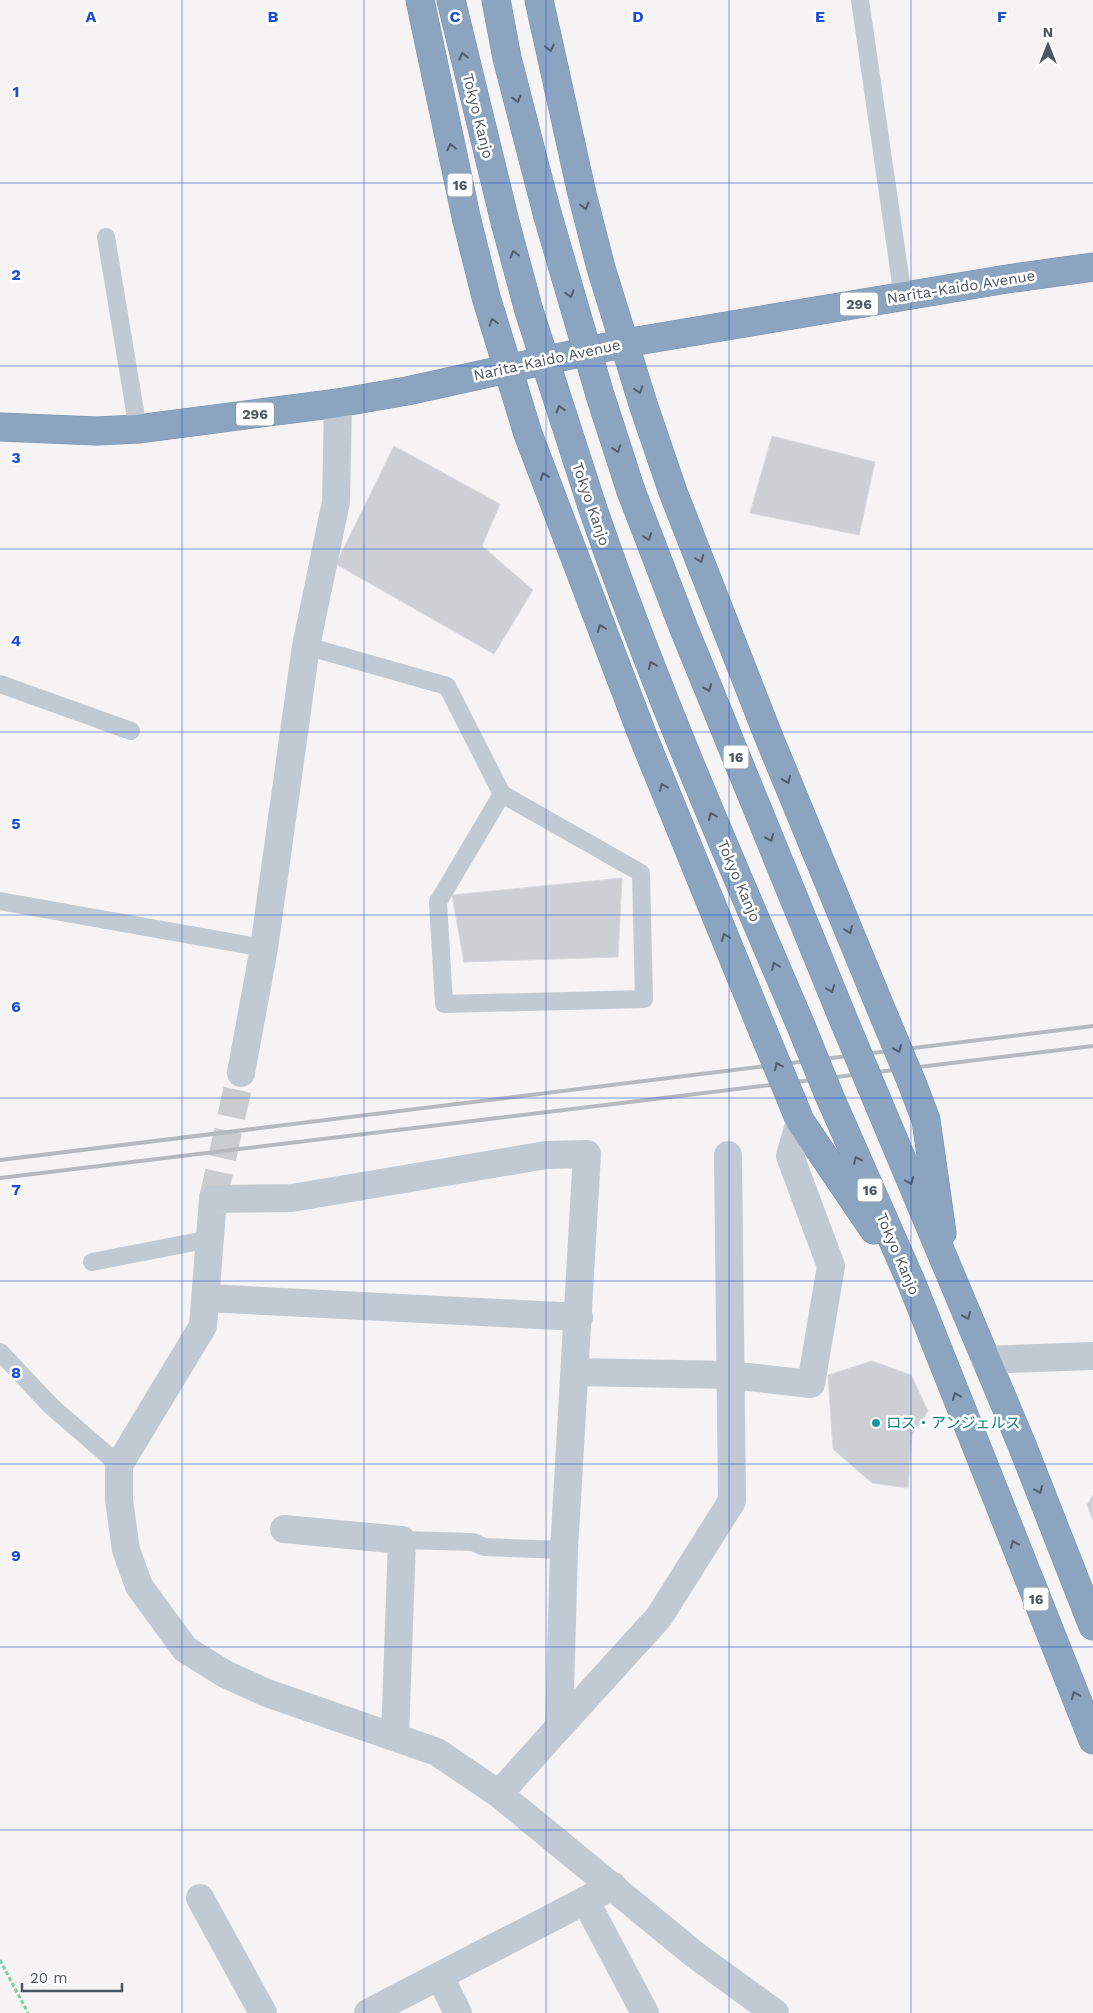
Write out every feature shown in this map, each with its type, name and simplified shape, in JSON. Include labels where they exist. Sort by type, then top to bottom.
[{"type":"highway","name":"16","points":[[420,0],[467,221],[507,368]]},
{"type":"highway","name":"Tokyo Kanjo","points":[[451,0],[505,222],[529,310],[614,569],[722,843],[912,1284],[1093,1740]]},
{"type":"highway","name":"16","points":[[496,0],[507,58],[547,213],[600,395],[631,491],[681,621],[844,1022],[1022,1445],[1093,1626]]},
{"type":"highway","points":[[539,0],[582,194],[625,343],[674,492],[768,735],[926,1120],[948,1272]]},
{"type":"highway","name":"Narita-Kaido Avenue","points":[[0,427],[97,432],[138,429],[338,403],[625,343],[1093,267]]},
{"type":"highway","points":[[507,368],[560,522],[644,739],[796,1111],[912,1284]]},
{"type":"street","points":[[241,1073],[264,948],[306,646],[336,502],[338,403]]},
{"type":"street","points":[[575,1372],[730,1375],[811,1384],[831,1266],[790,1156],[796,1111]]},
{"type":"street","points":[[559,1727],[564,1550],[587,1154],[546,1155],[292,1198],[213,1199],[203,1326],[119,1465],[119,1500],[126,1550],[139,1586],[186,1649],[224,1674],[267,1693],[437,1752],[499,1794],[694,1954],[775,2013]]},
{"type":"street","points":[[499,1794],[659,1616],[732,1501],[728,1155]]},
{"type":"street","points":[[206,1298],[578,1317]]},
{"type":"street","points":[[985,1360],[1093,1356]]},
{"type":"street","points":[[284,1529],[402,1540],[395,1737]]},
{"type":"street","points":[[368,2013],[613,1886]]},
{"type":"street","points":[[200,1898],[263,2013]]},
{"type":"street","points":[[585,1900],[645,2013]]},
{"type":"street","points":[[440,1977],[458,2013]]},
{"type":"lane","points":[[860,0],[903,297]]},
{"type":"lane","points":[[106,237],[138,429]]},
{"type":"lane","points":[[306,646],[447,686],[502,794],[641,873],[644,999],[444,1004],[438,902],[502,794]]},
{"type":"lane","points":[[0,684],[131,731]]},
{"type":"lane","points":[[0,902],[264,948]]},
{"type":"lane","points":[[92,1262],[210,1239]]},
{"type":"lane","points":[[0,1352],[50,1406],[119,1465]]},
{"type":"lane","points":[[402,1540],[473,1542],[484,1547],[564,1550]]},
{"type":"path","points":[[0,1960],[28,2013]]},
{"type":"building","points":[[772,436],[875,462],[859,535],[750,513]]},
{"type":"building","points":[[394,446],[500,504],[482,546],[533,590],[494,654],[336,564]]},
{"type":"building","points":[[622,878],[618,957],[464,962],[452,895]]},
{"type":"building","name":"ロス・アンジェルス","points":[[872,1361],[911,1375],[928,1411],[912,1435],[908,1488],[872,1483],[833,1449],[828,1375]]},
{"type":"building","points":[[1093,1495],[1093,1520],[1087,1505]]},
{"type":"tunnel","points":[[213,1199],[241,1073]]},
{"type":"railway","points":[[0,1160],[1093,1026]]},
{"type":"railway","points":[[0,1178],[1093,1046]]},
{"type":"place","name":"ロス・アンジェルス","points":[[876,1423]]}]
